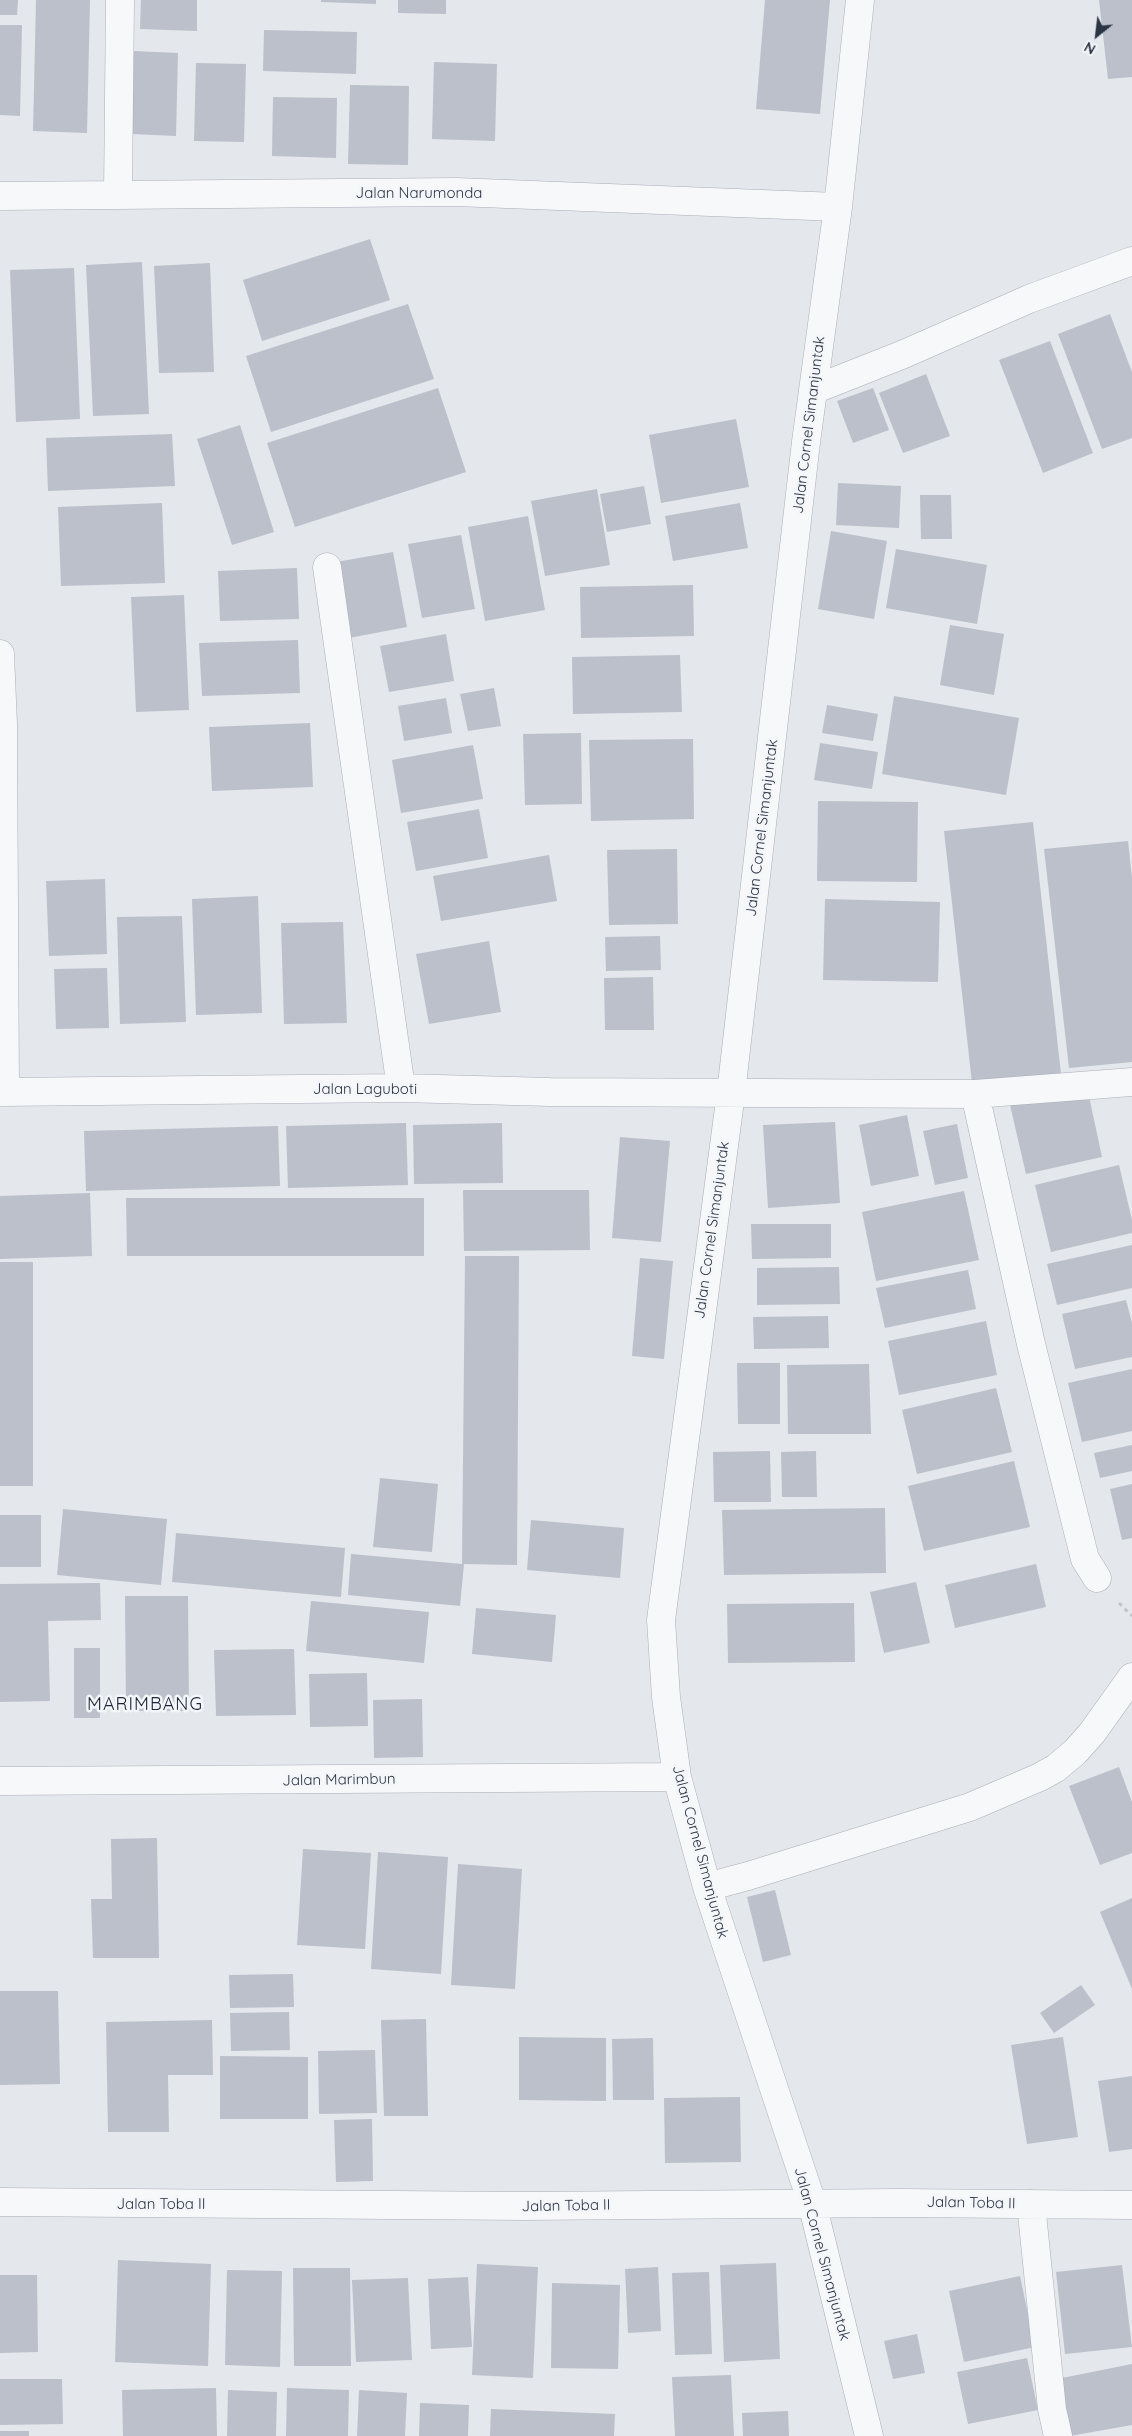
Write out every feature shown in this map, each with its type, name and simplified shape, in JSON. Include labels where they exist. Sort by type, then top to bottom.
[{"type":"street","points":[[118,194],[120,0]]},
{"type":"street","name":"Jalan Cornel Simanjuntak","points":[[860,0],[838,207],[813,390],[731,1093],[661,1620],[666,1698],[677,1777],[707,1887],[812,2203],[869,2436]]},
{"type":"street","name":"Jalan Narumonda","points":[[0,196],[456,192],[838,207]]},
{"type":"street","points":[[813,390],[904,354],[1029,299],[1132,261]]},
{"type":"street","points":[[327,567],[401,1088]]},
{"type":"street","points":[[0,654],[3,724],[2,1092]]},
{"type":"street","name":"Jalan Laguboti","points":[[2,1092],[401,1088],[731,1093],[975,1094],[1132,1082]]},
{"type":"street","points":[[975,1094],[1032,1344],[1080,1540],[1085,1559],[1097,1578]]},
{"type":"street","points":[[707,1887],[970,1807],[1040,1777],[1056,1768],[1087,1740],[1132,1677]]},
{"type":"street","name":"Jalan Marimbun","points":[[0,1781],[677,1777]]},
{"type":"street","name":"Jalan Toba II","points":[[0,2202],[524,2206],[812,2203],[1132,2205]]},
{"type":"street","points":[[1031,2204],[1052,2409],[1058,2436]]},
{"type":"building","points":[[0,0],[18,0],[17,15],[0,15]]},
{"type":"building","points":[[36,0],[90,0],[87,133],[33,131]]},
{"type":"building","points":[[141,0],[197,0],[197,31],[140,29]]},
{"type":"building","points":[[321,0],[376,0],[376,4],[321,2]]},
{"type":"building","points":[[398,0],[446,0],[446,14],[398,13]]},
{"type":"building","points":[[765,0],[830,0],[820,114],[756,109]]},
{"type":"building","points":[[1099,0],[1132,0],[1132,77],[1108,79]]},
{"type":"building","points":[[0,25],[22,25],[20,116],[0,115]]},
{"type":"building","points":[[264,30],[357,32],[356,74],[263,71]]},
{"type":"building","points":[[134,51],[178,53],[176,136],[132,134]]},
{"type":"building","points":[[434,62],[497,64],[495,141],[432,139]]},
{"type":"building","points":[[196,63],[246,64],[244,142],[194,141]]},
{"type":"building","points":[[350,85],[409,86],[408,165],[348,164]]},
{"type":"building","points":[[273,97],[337,98],[336,158],[272,156]]},
{"type":"building","points":[[370,239],[390,300],[262,341],[243,280]]},
{"type":"building","points":[[142,262],[149,414],[93,416],[86,265]]},
{"type":"building","points":[[210,263],[214,372],[159,373],[154,266]]},
{"type":"building","points":[[74,268],[80,419],[16,422],[10,270]]},
{"type":"building","points":[[408,304],[434,379],[271,432],[246,356]]},
{"type":"building","points":[[1110,314],[1132,372],[1132,438],[1102,449],[1058,334]]},
{"type":"building","points":[[1050,341],[1093,453],[1043,473],[999,360]]},
{"type":"building","points":[[926,374],[950,436],[903,453],[879,393]]},
{"type":"building","points":[[438,388],[466,472],[295,527],[267,443]]},
{"type":"building","points":[[873,388],[889,430],[853,443],[837,401]]},
{"type":"building","points":[[736,419],[749,487],[661,503],[649,435]]},
{"type":"building","points":[[240,425],[274,532],[232,545],[197,439]]},
{"type":"building","points":[[172,434],[175,486],[48,491],[46,438]]},
{"type":"building","points":[[838,483],[901,486],[899,528],[836,525]]},
{"type":"building","points":[[644,486],[651,524],[607,532],[600,494]]},
{"type":"building","points":[[597,489],[610,565],[545,576],[531,501]]},
{"type":"building","points":[[920,495],[951,495],[952,539],[921,539]]},
{"type":"building","points":[[162,503],[165,583],[61,586],[58,507]]},
{"type":"building","points":[[740,503],[748,548],[673,561],[665,516]]},
{"type":"building","points":[[528,516],[545,610],[485,621],[468,527]]},
{"type":"building","points":[[831,531],[887,541],[874,619],[818,609]]},
{"type":"building","points":[[461,535],[475,609],[422,618],[408,544]]},
{"type":"building","points":[[896,549],[987,565],[977,624],[886,608]]},
{"type":"building","points":[[393,552],[407,627],[349,638],[336,562]]},
{"type":"building","points":[[297,568],[299,619],[220,621],[218,571]]},
{"type":"building","points":[[693,585],[694,636],[581,638],[580,587]]},
{"type":"building","points":[[184,595],[189,710],[136,712],[131,597]]},
{"type":"building","points":[[950,625],[1004,634],[994,695],[940,685]]},
{"type":"building","points":[[446,634],[454,681],[389,692],[380,646]]},
{"type":"building","points":[[298,640],[300,693],[202,696],[199,643]]},
{"type":"building","points":[[680,655],[682,712],[573,714],[572,657]]},
{"type":"building","points":[[494,688],[501,726],[468,731],[460,694]]},
{"type":"building","points":[[894,696],[1019,718],[1006,795],[882,774]]},
{"type":"building","points":[[446,698],[452,733],[404,741],[398,706]]},
{"type":"building","points":[[827,705],[878,714],[873,741],[822,733]]},
{"type":"building","points":[[310,723],[313,787],[212,791],[209,727]]},
{"type":"building","points":[[581,733],[582,804],[525,805],[523,734]]},
{"type":"building","points":[[693,739],[694,819],[591,821],[589,740]]},
{"type":"building","points":[[820,743],[878,752],[872,789],[814,780]]},
{"type":"building","points":[[473,745],[483,799],[401,813],[392,760]]},
{"type":"building","points":[[818,801],[918,802],[917,882],[817,881]]},
{"type":"building","points":[[479,809],[488,858],[416,871],[407,822]]},
{"type":"building","points":[[1033,822],[1061,1074],[972,1083],[944,831]]},
{"type":"building","points":[[1128,841],[1132,878],[1132,1062],[1069,1068],[1044,849]]},
{"type":"building","points":[[677,849],[678,924],[609,925],[607,850]]},
{"type":"building","points":[[549,855],[557,901],[441,921],[433,876]]},
{"type":"building","points":[[105,879],[107,954],[49,956],[46,881]]},
{"type":"building","points":[[258,896],[262,1013],[196,1015],[192,899]]},
{"type":"building","points":[[825,899],[940,902],[938,982],[823,980]]},
{"type":"building","points":[[182,916],[186,1022],[120,1024],[117,917]]},
{"type":"building","points":[[343,922],[347,1023],[284,1024],[281,923]]},
{"type":"building","points":[[660,936],[661,970],[606,971],[605,937]]},
{"type":"building","points":[[489,941],[501,1012],[429,1024],[416,954]]},
{"type":"building","points":[[107,968],[109,1028],[56,1029],[54,969]]},
{"type":"building","points":[[653,977],[654,1030],[605,1030],[604,978]]},
{"type":"building","points":[[1087,1087],[1102,1157],[1026,1174],[1010,1105]]},
{"type":"building","points":[[907,1115],[919,1176],[871,1186],[859,1125]]},
{"type":"building","points":[[835,1122],[840,1203],[768,1208],[763,1125]]},
{"type":"building","points":[[406,1123],[408,1185],[288,1188],[286,1126]]},
{"type":"building","points":[[502,1123],[503,1183],[414,1184],[413,1125]]},
{"type":"building","points":[[957,1124],[968,1178],[935,1185],[923,1131]]},
{"type":"building","points":[[278,1126],[280,1186],[86,1191],[84,1131]]},
{"type":"building","points":[[620,1137],[670,1141],[661,1242],[612,1238]]},
{"type":"building","points":[[1119,1165],[1132,1220],[1132,1233],[1051,1252],[1035,1185]]},
{"type":"building","points":[[463,1190],[589,1190],[590,1250],[464,1251]]},
{"type":"building","points":[[964,1191],[979,1260],[876,1281],[862,1212]]},
{"type":"building","points":[[90,1193],[92,1256],[0,1259],[0,1196]]},
{"type":"building","points":[[126,1198],[424,1198],[424,1256],[127,1256]]},
{"type":"building","points":[[751,1224],[831,1224],[831,1258],[752,1259]]},
{"type":"building","points":[[1132,1245],[1132,1288],[1057,1305],[1047,1264]]},
{"type":"building","points":[[465,1256],[519,1256],[517,1565],[464,1564],[460,1606],[348,1595],[351,1554],[462,1564]]},
{"type":"building","points":[[640,1258],[673,1261],[664,1359],[632,1356]]},
{"type":"building","points":[[0,1262],[33,1262],[33,1486],[0,1486]]},
{"type":"building","points":[[839,1267],[840,1304],[757,1305],[757,1268]]},
{"type":"building","points":[[968,1270],[976,1309],[885,1328],[876,1288]]},
{"type":"building","points":[[1126,1300],[1132,1323],[1132,1357],[1075,1369],[1062,1314]]},
{"type":"building","points":[[828,1316],[829,1348],[754,1349],[753,1317]]},
{"type":"building","points":[[986,1321],[997,1375],[899,1395],[888,1341]]},
{"type":"building","points":[[737,1363],[780,1363],[780,1424],[738,1424]]},
{"type":"building","points":[[869,1364],[871,1434],[788,1434],[787,1365]]},
{"type":"building","points":[[1132,1369],[1132,1431],[1082,1442],[1068,1383]]},
{"type":"building","points":[[996,1388],[1012,1452],[917,1474],[902,1410]]},
{"type":"building","points":[[1132,1445],[1132,1471],[1100,1478],[1094,1453]]},
{"type":"building","points":[[770,1451],[771,1502],[714,1502],[713,1452]]},
{"type":"building","points":[[816,1451],[817,1497],[782,1497],[781,1452]]},
{"type":"building","points":[[1014,1461],[1030,1527],[924,1551],[908,1486]]},
{"type":"building","points":[[380,1478],[438,1484],[432,1552],[373,1547]]},
{"type":"building","points":[[1132,1484],[1132,1538],[1122,1540],[1110,1489]]},
{"type":"building","points":[[885,1508],[886,1573],[724,1575],[722,1510]]},
{"type":"building","points":[[63,1509],[167,1519],[161,1585],[57,1575]]},
{"type":"building","points":[[0,1515],[41,1515],[41,1567],[0,1567]]},
{"type":"building","points":[[531,1520],[624,1528],[620,1578],[527,1570]]},
{"type":"building","points":[[176,1533],[345,1548],[341,1597],[172,1582]]},
{"type":"building","points":[[1036,1564],[1046,1607],[955,1628],[945,1585]]},
{"type":"building","points":[[916,1582],[930,1643],[884,1653],[870,1592]]},
{"type":"building","points":[[100,1583],[101,1620],[48,1621],[50,1701],[0,1702],[0,1584]]},
{"type":"building","points":[[125,1596],[188,1596],[189,1711],[126,1711]]},
{"type":"building","points":[[311,1601],[429,1612],[424,1663],[306,1651]]},
{"type":"building","points":[[854,1603],[855,1662],[728,1663],[727,1604]]},
{"type":"building","points":[[476,1608],[556,1615],[552,1662],[472,1654]]},
{"type":"building","points":[[74,1648],[100,1648],[100,1718],[74,1718]]},
{"type":"building","points":[[294,1649],[296,1715],[216,1716],[214,1650]]},
{"type":"building","points":[[367,1673],[368,1726],[310,1727],[309,1674]]},
{"type":"building","points":[[422,1699],[423,1757],[374,1758],[373,1700]]},
{"type":"building","points":[[1119,1767],[1132,1802],[1132,1853],[1100,1865],[1069,1786]]},
{"type":"building","points":[[157,1838],[159,1958],[93,1958],[91,1899],[112,1899],[111,1839]]},
{"type":"building","points":[[303,1849],[371,1853],[365,1949],[297,1945]]},
{"type":"building","points":[[378,1852],[448,1857],[441,1974],[371,1969]]},
{"type":"building","points":[[458,1864],[522,1869],[515,1989],[451,1985]]},
{"type":"building","points":[[775,1890],[791,1955],[763,1962],[747,1897]]},
{"type":"building","points":[[1132,1898],[1132,1989],[1100,1912]]},
{"type":"building","points":[[293,1974],[294,2007],[230,2008],[229,1975]]},
{"type":"building","points":[[1081,1985],[1095,2005],[1054,2033],[1040,2013]]},
{"type":"building","points":[[0,1991],[58,1991],[60,2084],[0,2085]]},
{"type":"building","points":[[289,2012],[290,2050],[231,2051],[230,2013]]},
{"type":"building","points":[[426,2019],[428,2116],[384,2116],[381,2020]]},
{"type":"building","points":[[212,2020],[213,2075],[168,2075],[169,2132],[108,2132],[106,2022]]},
{"type":"building","points":[[519,2037],[606,2038],[606,2101],[519,2100]]},
{"type":"building","points":[[1063,2037],[1078,2137],[1027,2144],[1011,2045]]},
{"type":"building","points":[[653,2038],[654,2100],[613,2100],[612,2039]]},
{"type":"building","points":[[375,2050],[377,2113],[319,2114],[318,2051]]},
{"type":"building","points":[[220,2056],[308,2057],[308,2119],[220,2119]]},
{"type":"building","points":[[1132,2076],[1132,2149],[1109,2152],[1098,2081]]},
{"type":"building","points":[[740,2097],[741,2162],[665,2163],[664,2098]]},
{"type":"building","points":[[372,2119],[373,2181],[336,2182],[334,2120]]},
{"type":"building","points":[[118,2260],[211,2264],[208,2366],[115,2362]]},
{"type":"building","points":[[776,2263],[780,2359],[724,2362],[720,2265]]},
{"type":"building","points":[[477,2264],[538,2267],[533,2378],[472,2375]]},
{"type":"building","points":[[1122,2265],[1132,2347],[1065,2354],[1056,2272]]},
{"type":"building","points":[[658,2267],[661,2331],[628,2333],[625,2269]]},
{"type":"building","points":[[293,2268],[350,2268],[351,2366],[294,2366]]},
{"type":"building","points":[[227,2270],[282,2271],[280,2367],[225,2365]]},
{"type":"building","points":[[709,2272],[712,2354],[675,2355],[672,2273]]},
{"type":"building","points":[[0,2275],[37,2275],[38,2352],[0,2353]]},
{"type":"building","points":[[1020,2276],[1035,2347],[964,2362],[949,2291]]},
{"type":"building","points":[[468,2277],[472,2347],[431,2349],[428,2279]]},
{"type":"building","points":[[408,2278],[412,2360],[356,2362],[352,2280]]},
{"type":"building","points":[[552,2283],[620,2285],[618,2369],[551,2368]]},
{"type":"building","points":[[917,2334],[925,2373],[893,2379],[884,2341]]},
{"type":"building","points":[[1027,2358],[1038,2410],[968,2424],[957,2372]]},
{"type":"building","points":[[1132,2364],[1132,2425],[1070,2436],[1057,2379]]},
{"type":"building","points":[[731,2375],[734,2436],[675,2436],[672,2377]]},
{"type":"building","points":[[0,2379],[62,2379],[63,2424],[0,2425]]},
{"type":"building","points":[[216,2388],[217,2436],[123,2436],[122,2390]]},
{"type":"building","points":[[287,2388],[349,2390],[348,2436],[286,2436]]},
{"type":"building","points":[[228,2390],[277,2392],[276,2436],[227,2436]]},
{"type":"building","points":[[359,2390],[407,2393],[405,2436],[357,2436]]},
{"type":"building","points":[[420,2403],[469,2405],[468,2436],[419,2436]]},
{"type":"building","points":[[491,2409],[615,2414],[614,2436],[490,2436]]},
{"type":"building","points":[[788,2411],[789,2436],[743,2436],[742,2413]]},
{"type":"building","points":[[0,2431],[29,2431],[29,2436],[0,2436]]},
{"type":"district","name":"MARIMBANG","points":[[145,1705]]}]
